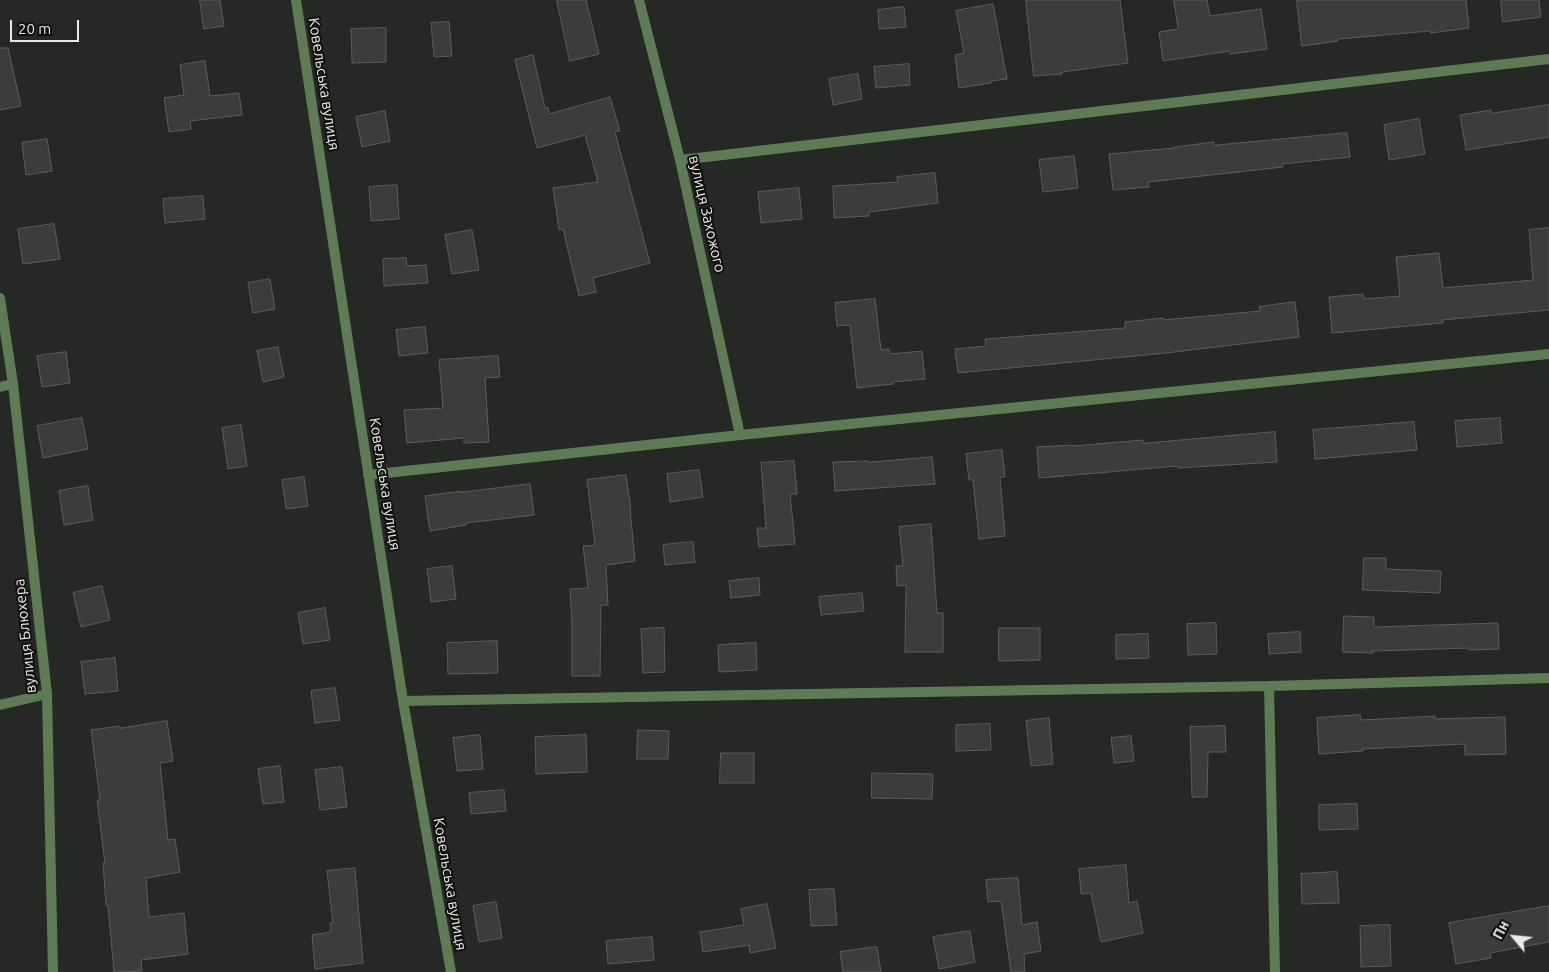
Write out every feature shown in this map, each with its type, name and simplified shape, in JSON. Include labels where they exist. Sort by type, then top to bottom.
[{"type":"street","name":"Ковельська вулиця","points":[[296,0],[403,701],[451,972]]},
{"type":"street","name":"вулиця Захожого","points":[[638,0],[680,160],[740,435]]},
{"type":"street","points":[[680,160],[1549,59]]},
{"type":"street","name":"вулиця Блюхера","points":[[0,298],[13,384],[47,694],[53,972]]},
{"type":"street","points":[[368,475],[740,435],[1549,354]]},
{"type":"street","points":[[0,387],[13,384]]},
{"type":"street","points":[[403,701],[1269,686],[1549,678]]},
{"type":"street","points":[[1269,686],[1274,972]]},
{"type":"street","points":[[0,705],[47,694]]},
{"type":"building","points":[[200,0],[220,0],[224,26],[204,29]]},
{"type":"building","points":[[557,0],[586,0],[599,54],[570,61]]},
{"type":"building","points":[[1026,0],[1120,0],[1128,63],[1062,72],[1062,74],[1034,76]]},
{"type":"building","points":[[1174,0],[1207,0],[1210,16],[1261,9],[1267,49],[1230,54],[1230,51],[1163,61],[1159,32],[1178,29]]},
{"type":"building","points":[[1297,0],[1466,0],[1469,28],[1431,33],[1430,31],[1338,39],[1338,41],[1302,46]]},
{"type":"building","points":[[1501,0],[1539,0],[1541,17],[1503,22]]},
{"type":"building","points":[[993,4],[1007,79],[959,88],[955,55],[964,53],[956,11]]},
{"type":"building","points":[[904,7],[906,27],[879,29],[878,10]]},
{"type":"building","points":[[449,22],[452,56],[434,57],[431,23]]},
{"type":"building","points":[[386,28],[386,62],[352,63],[351,29]]},
{"type":"building","points":[[0,48],[8,48],[21,106],[0,110]]},
{"type":"building","points":[[533,55],[545,108],[548,107],[549,114],[610,97],[620,131],[615,132],[650,263],[593,278],[596,292],[579,296],[563,229],[559,230],[553,188],[598,182],[585,135],[537,148],[515,60]]},
{"type":"building","points":[[205,61],[210,96],[239,93],[242,115],[190,121],[191,129],[169,132],[164,98],[184,95],[180,65]]},
{"type":"building","points":[[909,64],[910,85],[876,88],[874,67]]},
{"type":"building","points":[[858,74],[862,99],[833,105],[829,79]]},
{"type":"building","points":[[1549,105],[1549,137],[1466,150],[1460,115],[1491,110],[1491,113]]},
{"type":"building","points":[[385,111],[390,141],[362,147],[356,117]]},
{"type":"building","points":[[1419,119],[1425,154],[1389,160],[1384,125]]},
{"type":"building","points":[[1347,133],[1350,157],[1282,164],[1283,167],[1148,182],[1149,187],[1113,190],[1109,154],[1175,148],[1214,142],[1214,145]]},
{"type":"building","points":[[47,139],[52,171],[26,175],[22,143]]},
{"type":"building","points":[[1074,156],[1078,188],[1043,192],[1039,160]]},
{"type":"building","points":[[935,173],[938,203],[869,212],[869,216],[834,218],[833,186],[898,182],[897,177]]},
{"type":"building","points":[[397,185],[399,219],[371,221],[369,187]]},
{"type":"building","points":[[799,188],[802,219],[761,223],[758,192]]},
{"type":"building","points":[[203,196],[205,219],[165,223],[163,199]]},
{"type":"building","points":[[54,224],[60,259],[23,264],[18,229]]},
{"type":"building","points":[[1549,228],[1549,310],[1442,320],[1443,323],[1332,333],[1329,297],[1363,294],[1364,299],[1400,296],[1396,257],[1439,253],[1443,288],[1533,280],[1529,230]]},
{"type":"building","points":[[472,230],[479,270],[452,274],[445,235]]},
{"type":"building","points":[[406,258],[407,266],[426,265],[428,283],[384,286],[383,259]]},
{"type":"building","points":[[270,279],[275,309],[253,313],[248,283]]},
{"type":"building","points":[[875,299],[881,350],[889,349],[890,354],[922,351],[925,379],[857,388],[850,325],[837,326],[835,303]]},
{"type":"building","points":[[1295,302],[1299,337],[1166,353],[958,373],[955,349],[986,346],[985,339],[1125,328],[1125,322],[1260,311],[1259,307]]},
{"type":"building","points":[[425,327],[428,353],[399,356],[396,330]]},
{"type":"building","points":[[278,347],[284,377],[263,382],[257,351]]},
{"type":"building","points":[[66,352],[70,383],[42,387],[37,356]]},
{"type":"building","points":[[498,356],[500,377],[485,378],[489,442],[464,443],[464,438],[407,443],[404,410],[443,408],[439,360]]},
{"type":"building","points":[[82,418],[88,449],[43,458],[37,426]]},
{"type":"building","points":[[1500,418],[1502,443],[1457,447],[1455,421]]},
{"type":"building","points":[[1414,422],[1417,450],[1315,459],[1313,430]]},
{"type":"building","points":[[241,425],[247,466],[228,469],[222,428]]},
{"type":"building","points":[[1275,432],[1277,462],[1178,468],[1178,466],[1039,478],[1037,447],[1143,440],[1143,443]]},
{"type":"building","points":[[1002,450],[1005,477],[1000,477],[1005,536],[979,539],[973,480],[969,480],[966,454]]},
{"type":"building","points":[[932,457],[935,484],[835,491],[833,462],[868,462]]},
{"type":"building","points":[[794,461],[797,494],[790,494],[795,544],[759,547],[757,528],[766,528],[761,463]]},
{"type":"building","points":[[699,470],[703,497],[670,502],[667,474]]},
{"type":"building","points":[[626,475],[635,561],[606,565],[608,605],[601,605],[600,676],[572,676],[570,589],[588,588],[583,546],[595,545],[587,480]]},
{"type":"building","points":[[304,477],[308,506],[286,509],[282,480]]},
{"type":"building","points":[[530,484],[534,515],[466,523],[466,525],[430,531],[425,496]]},
{"type":"building","points":[[88,486],[93,520],[64,525],[59,491]]},
{"type":"building","points":[[931,524],[937,613],[943,613],[943,652],[905,652],[906,585],[897,586],[896,566],[903,566],[899,527]]},
{"type":"building","points":[[693,542],[695,562],[665,565],[663,545]]},
{"type":"building","points":[[1364,558],[1386,558],[1386,569],[1441,571],[1440,593],[1363,590]]},
{"type":"building","points":[[452,566],[456,599],[431,602],[427,569]]},
{"type":"building","points":[[759,578],[760,595],[731,598],[729,581]]},
{"type":"building","points":[[102,586],[110,620],[81,627],[73,593]]},
{"type":"building","points":[[862,593],[864,611],[821,615],[819,597]]},
{"type":"building","points":[[325,608],[330,640],[303,644],[298,613]]},
{"type":"building","points":[[1344,616],[1374,617],[1374,627],[1498,623],[1499,649],[1373,651],[1373,653],[1343,652]]},
{"type":"building","points":[[1216,623],[1217,654],[1188,655],[1187,624]]},
{"type":"building","points":[[664,628],[665,672],[643,673],[641,629]]},
{"type":"building","points":[[999,628],[1040,628],[1040,660],[999,661]]},
{"type":"building","points":[[1300,632],[1301,652],[1269,654],[1268,634]]},
{"type":"building","points":[[1148,634],[1149,658],[1116,659],[1116,635]]},
{"type":"building","points":[[497,641],[498,673],[448,674],[447,643]]},
{"type":"building","points":[[756,643],[757,670],[719,672],[718,645]]},
{"type":"building","points":[[115,658],[118,691],[85,694],[81,662]]},
{"type":"building","points":[[335,688],[340,720],[315,723],[311,691]]},
{"type":"building","points":[[1360,715],[1361,720],[1435,716],[1435,719],[1505,717],[1506,754],[1465,755],[1465,744],[1362,749],[1363,751],[1319,754],[1317,718]]},
{"type":"building","points":[[1049,718],[1053,764],[1031,766],[1026,721]]},
{"type":"building","points":[[167,721],[173,761],[160,763],[168,840],[175,839],[180,872],[146,878],[149,917],[184,913],[188,954],[141,960],[142,971],[114,972],[108,905],[106,905],[103,863],[105,863],[97,800],[100,800],[91,730]]},
{"type":"building","points":[[990,724],[991,750],[956,751],[956,725]]},
{"type":"building","points":[[1225,726],[1226,752],[1208,752],[1207,797],[1192,797],[1190,727]]},
{"type":"building","points":[[638,730],[669,731],[668,759],[637,759]]},
{"type":"building","points":[[480,735],[483,769],[457,771],[453,738]]},
{"type":"building","points":[[586,735],[587,772],[536,774],[535,737]]},
{"type":"building","points":[[1131,736],[1134,761],[1114,763],[1111,738]]},
{"type":"building","points":[[721,753],[754,753],[754,783],[720,783]]},
{"type":"building","points":[[280,766],[284,802],[263,804],[258,769]]},
{"type":"building","points":[[342,767],[347,807],[320,810],[315,770]]},
{"type":"building","points":[[872,773],[933,774],[932,799],[872,798]]},
{"type":"building","points":[[504,790],[506,811],[471,814],[469,793]]},
{"type":"building","points":[[1357,804],[1358,829],[1319,830],[1319,805]]},
{"type":"building","points":[[1126,865],[1129,903],[1137,901],[1143,933],[1101,942],[1091,893],[1081,894],[1079,869]]},
{"type":"building","points":[[355,868],[363,963],[315,969],[312,935],[331,932],[330,923],[333,923],[327,871]]},
{"type":"building","points":[[1337,872],[1339,903],[1302,904],[1301,874]]},
{"type":"building","points":[[1018,878],[1022,925],[1037,922],[1041,951],[1024,954],[1025,972],[1011,972],[1001,901],[988,902],[986,880]]},
{"type":"building","points":[[834,889],[837,925],[811,926],[809,890]]},
{"type":"building","points":[[496,902],[502,938],[479,942],[473,906]]},
{"type":"building","points":[[767,904],[776,948],[750,953],[749,945],[703,952],[700,932],[744,925],[741,909]]},
{"type":"building","points":[[1549,906],[1549,942],[1490,953],[1491,958],[1456,964],[1449,923]]},
{"type":"building","points":[[1390,925],[1391,966],[1361,967],[1360,926]]},
{"type":"building","points":[[970,931],[975,962],[939,969],[933,937]]},
{"type":"building","points":[[652,937],[654,960],[608,964],[606,941]]},
{"type":"building","points":[[877,947],[881,972],[843,972],[840,952]]}]
